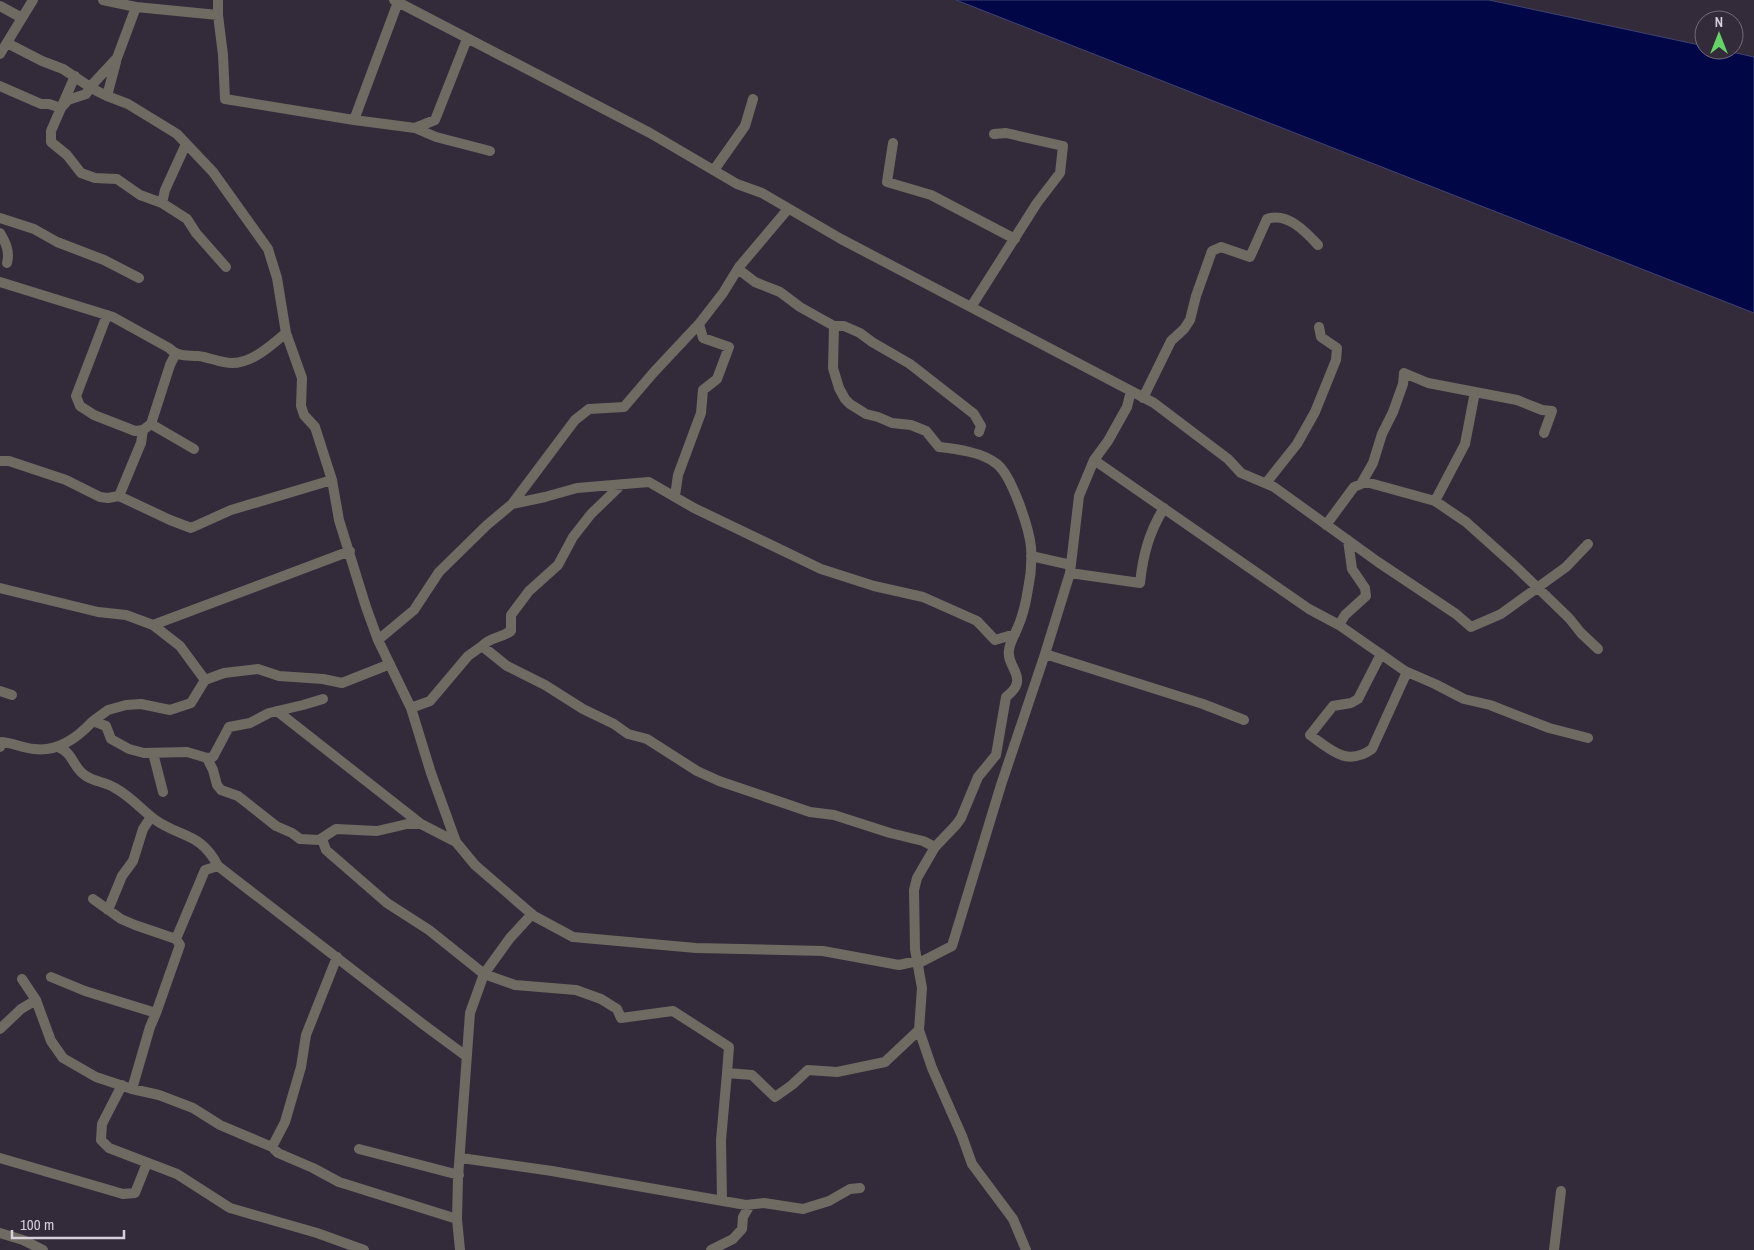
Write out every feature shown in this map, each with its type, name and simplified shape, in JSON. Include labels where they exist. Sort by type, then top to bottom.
[{"type":"street","points":[[0,54],[33,0]]},
{"type":"street","points":[[103,0],[136,7],[218,15]]},
{"type":"street","points":[[218,0],[225,99],[415,128],[436,137],[490,151]]},
{"type":"street","points":[[354,120],[396,1],[650,133],[737,184],[762,193],[971,308],[1154,403],[1228,459],[1241,473],[1274,487],[1456,614],[1471,627],[1501,614],[1566,567],[1588,544]]},
{"type":"street","points":[[0,6],[22,18]]},
{"type":"street","points":[[106,96],[117,58],[136,7]]},
{"type":"street","points":[[436,137],[436,120],[467,39]]},
{"type":"street","points":[[7,43],[42,62],[63,69],[90,87],[106,96],[122,101],[177,134],[213,172],[268,249],[277,278],[286,333],[302,378],[304,416],[315,427],[332,480],[340,520],[366,607],[378,640],[412,708],[431,773],[456,842],[475,865],[532,914],[573,937],[696,948],[823,950],[899,965],[917,962],[952,946],[1000,785],[1045,654],[1070,569],[1079,496],[1094,460],[1108,442],[1127,407],[1131,391]]},
{"type":"street","points":[[61,108],[68,100],[86,94],[90,87],[117,58]]},
{"type":"street","points":[[76,76],[51,132],[51,142],[66,155],[81,173],[95,178],[117,179],[140,195],[162,203],[188,220],[196,233],[226,267]]},
{"type":"street","points":[[0,86],[41,104],[50,104],[61,108]]},
{"type":"street","points":[[714,170],[745,126],[753,99]]},
{"type":"street","points":[[415,128],[436,120]]},
{"type":"street","points":[[971,308],[1037,203],[1060,173],[1062,146],[1021,135],[994,134]]},
{"type":"street","points":[[893,143],[887,182],[931,195],[1015,239]]},
{"type":"street","points":[[162,203],[165,190],[186,144]]},
{"type":"street","points":[[378,640],[414,610],[439,572],[487,525],[512,504],[575,420],[589,409],[624,407],[654,372],[700,324],[738,269],[788,209]]},
{"type":"street","points":[[1143,398],[1171,341],[1184,329],[1190,320],[1196,296],[1212,251],[1222,247],[1250,257],[1267,220],[1275,216],[1290,221],[1309,235],[1318,245]]},
{"type":"street","points":[[0,218],[34,229],[57,242],[104,260],[139,278]]},
{"type":"street","points":[[0,233],[6,243],[9,256],[7,264]]},
{"type":"street","points":[[738,269],[755,282],[780,292],[800,308],[834,326],[844,326],[860,333],[910,364],[974,414],[981,426],[979,432]]},
{"type":"street","points":[[0,282],[107,315],[157,342],[176,355],[200,356],[224,362],[239,362],[257,355],[286,333]]},
{"type":"street","points":[[107,315],[76,396],[80,406],[94,415],[135,431],[147,427],[194,449]]},
{"type":"street","points":[[675,496],[678,475],[701,414],[703,390],[717,379],[729,347],[703,338],[700,324]]},
{"type":"street","points":[[834,326],[833,368],[839,388],[845,399],[866,414],[892,423],[911,425],[926,431],[939,447],[962,449],[997,464],[1020,505],[1029,535],[1031,556],[1029,587],[1025,606],[1008,653],[1017,680],[1014,691],[1006,697],[996,755],[978,777],[956,825],[936,846],[922,868],[914,890],[917,962],[922,988],[919,1030],[932,1068],[962,1136],[972,1164],[1013,1219],[1026,1250]]},
{"type":"street","points":[[1266,484],[1297,444],[1315,412],[1336,360],[1337,348],[1321,337],[1319,327]]},
{"type":"street","points":[[119,496],[170,365],[176,355]]},
{"type":"street","points":[[1361,484],[1373,463],[1382,434],[1393,412],[1404,373],[1428,383],[1517,400],[1542,410],[1552,411],[1544,433]]},
{"type":"street","points":[[1435,502],[1465,444],[1475,392]]},
{"type":"street","points":[[1094,460],[1309,608],[1339,625],[1407,672],[1435,684],[1464,700],[1490,705],[1548,728],[1588,738]]},
{"type":"street","points":[[0,461],[9,461],[66,480],[100,497],[119,496],[191,528],[231,510],[332,480]]},
{"type":"street","points":[[512,504],[576,488],[649,482],[694,508],[821,569],[874,586],[923,597],[977,620],[995,640],[1015,634]]},
{"type":"street","points":[[1326,525],[1354,487],[1366,482],[1435,502],[1466,522],[1514,565],[1598,649]]},
{"type":"street","points":[[412,708],[430,701],[468,656],[489,640],[504,636],[511,631],[511,615],[529,591],[558,565],[573,537],[591,514],[621,485]]},
{"type":"street","points":[[1031,556],[1070,569],[1140,583],[1145,548],[1157,519],[1164,508]]},
{"type":"street","points":[[1339,625],[1345,615],[1366,596],[1365,588],[1352,569],[1348,540]]},
{"type":"street","points":[[153,625],[350,551]]},
{"type":"street","points":[[0,588],[98,612],[126,615],[153,625],[180,646],[204,680]]},
{"type":"street","points":[[482,646],[507,666],[545,685],[628,734],[647,739],[697,771],[712,778],[810,812],[834,815],[936,846]]},
{"type":"street","points":[[1045,654],[1203,704],[1244,720]]},
{"type":"street","points":[[1381,654],[1358,699],[1351,703],[1333,706],[1310,734],[1334,752],[1348,758],[1363,756],[1372,749],[1407,672]]},
{"type":"street","points":[[0,747],[2,742],[34,749],[58,747],[80,735],[108,710],[126,705],[141,704],[170,710],[191,703],[204,680],[224,673],[258,669],[278,676],[323,679],[342,683],[390,664]]},
{"type":"street","points":[[0,691],[12,695]]},
{"type":"street","points":[[93,722],[106,726],[111,739],[129,749],[144,753],[187,752],[207,758],[213,757],[229,727],[250,723],[269,713],[303,706],[323,699]]},
{"type":"street","points":[[277,711],[421,824],[456,842]]},
{"type":"street","points":[[58,747],[68,752],[84,775],[104,782],[121,791],[151,817],[169,829],[201,843],[208,849],[218,866],[466,1056]]},
{"type":"street","points":[[153,753],[164,792]]},
{"type":"street","points":[[207,758],[217,785],[222,790],[238,796],[276,826],[294,834],[300,840],[322,839],[336,829],[377,831],[407,824],[421,824]]},
{"type":"street","points":[[108,910],[122,876],[133,861],[143,829],[151,817]]},
{"type":"street","points":[[322,839],[326,850],[387,904],[429,930],[484,974],[515,985],[576,990],[601,999],[616,1009],[621,1018],[673,1011],[729,1047],[722,1140],[722,1201]]},
{"type":"street","points":[[176,939],[205,870],[218,866]]},
{"type":"street","points":[[92,899],[135,925],[176,939],[180,945],[127,1087],[102,1124],[101,1140],[109,1148],[177,1174],[230,1208],[317,1233],[364,1250]]},
{"type":"street","points":[[460,1250],[457,1219],[470,1013],[484,974],[510,938],[532,914]]},
{"type":"street","points":[[272,1147],[285,1122],[301,1067],[306,1035],[337,957]]},
{"type":"street","points":[[51,977],[85,991],[156,1013]]},
{"type":"street","points":[[22,979],[36,1000],[51,1040],[63,1058],[96,1078],[159,1095],[193,1108],[220,1125],[272,1147],[278,1153],[314,1168],[339,1182],[457,1219]]},
{"type":"street","points":[[0,1029],[21,1009],[36,1000]]},
{"type":"street","points":[[727,1073],[752,1075],[775,1097],[808,1070],[837,1072],[885,1062],[919,1030]]},
{"type":"street","points":[[360,1148],[459,1175]]},
{"type":"street","points":[[0,1158],[123,1194],[135,1193],[147,1163]]},
{"type":"street","points":[[461,1158],[552,1171],[722,1201],[750,1205],[764,1203],[803,1209],[829,1201],[850,1189],[860,1188]]},
{"type":"street","points":[[1554,1250],[1561,1191]]},
{"type":"street","points":[[711,1250],[733,1239],[742,1229],[743,1217],[750,1205]]},
{"type":"street","points":[[0,1233],[23,1240],[43,1250]]},
{"type":"shaded area","points":[[956,0],[1489,0],[1694,44],[1694,60],[1744,60],[1744,55],[1754,57],[1754,313]]}]
